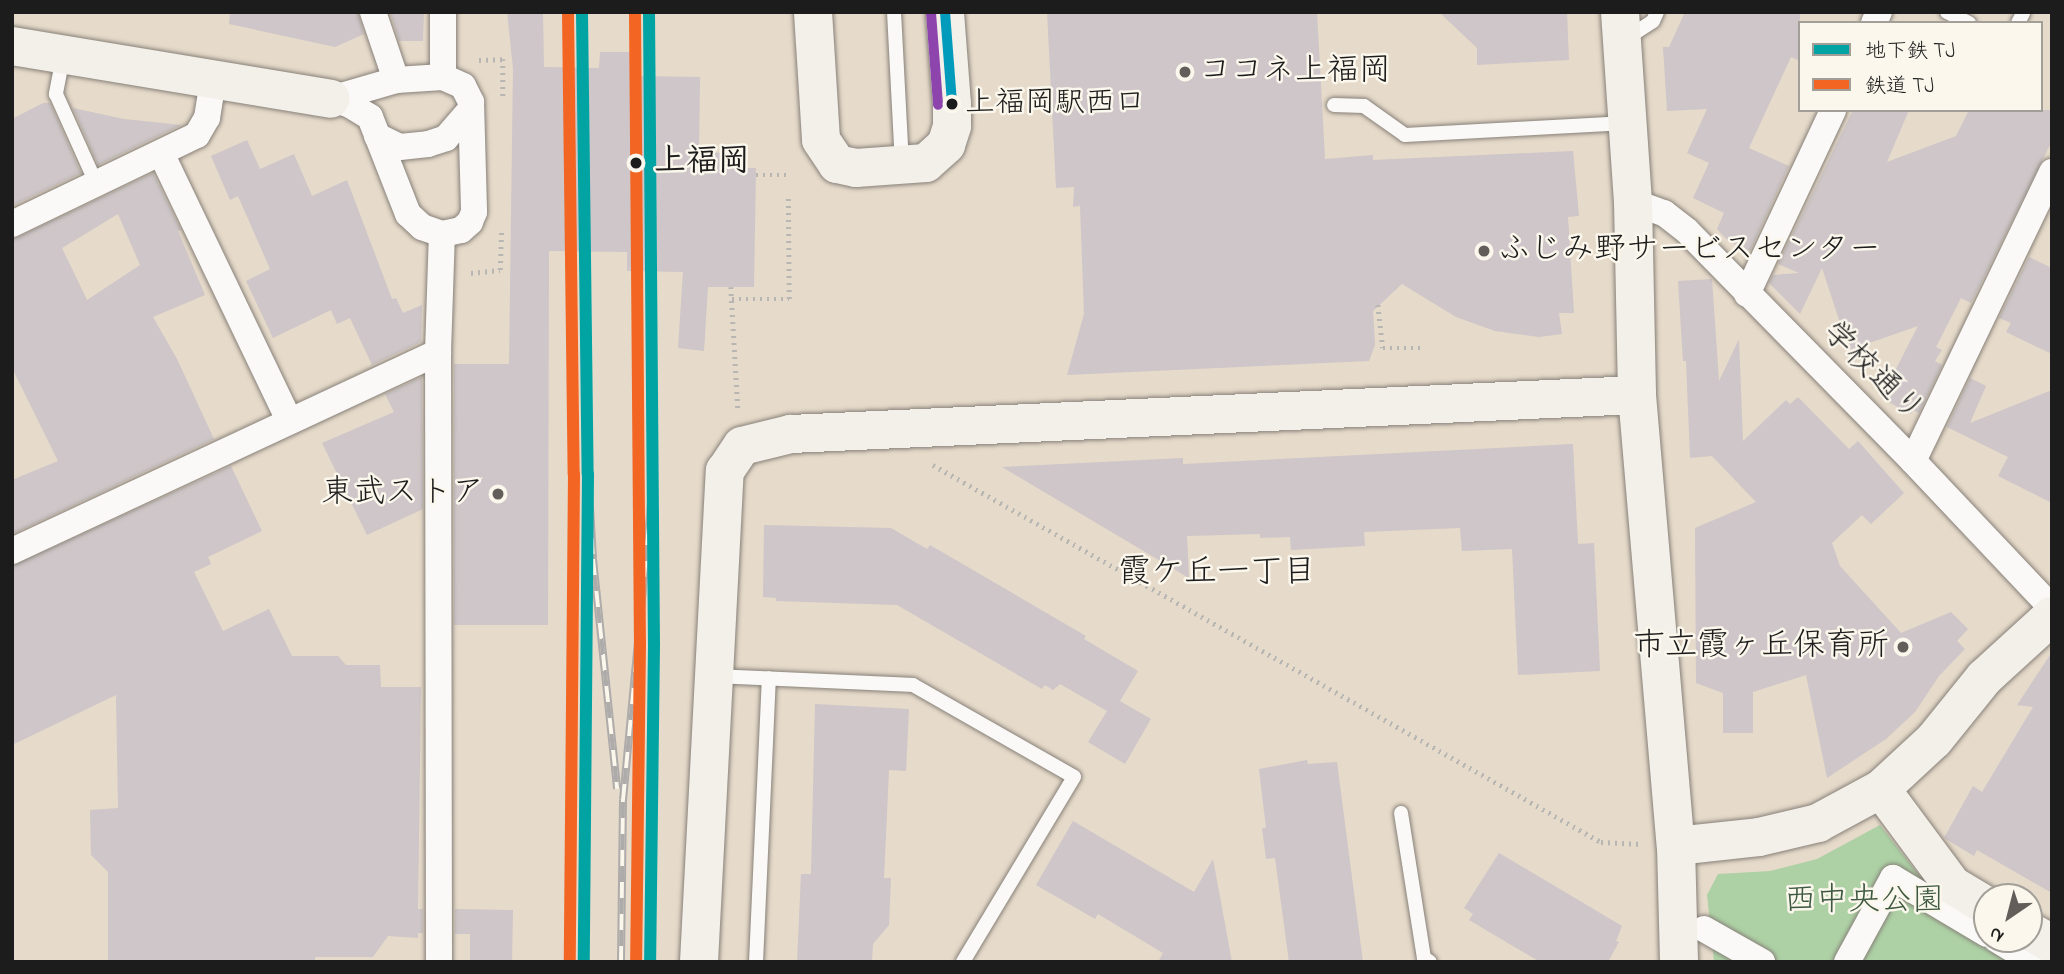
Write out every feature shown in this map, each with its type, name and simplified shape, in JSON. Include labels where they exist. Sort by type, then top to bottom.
[{"type":"street","points":[[373,12],[391,81]]},
{"type":"street","points":[[813,12],[821,140],[827,153],[837,163],[856,167],[926,163],[946,145],[952,126],[945,12]]},
{"type":"street","points":[[443,77],[445,16]]},
{"type":"street","points":[[1621,27],[1633,202],[1637,395],[1676,846],[1679,962]]},
{"type":"street","points":[[12,46],[331,99],[348,104],[400,147],[428,144],[446,138],[471,109]]},
{"type":"street","points":[[331,99],[391,81],[443,77],[463,86],[471,109],[474,212],[470,222],[461,229],[442,234],[422,228],[408,214],[374,127],[372,95],[391,81]]},
{"type":"street","points":[[12,224],[197,135],[203,129],[212,80]]},
{"type":"street","points":[[1747,294],[1832,112]]},
{"type":"street","points":[[161,153],[289,420]]},
{"type":"street","points":[[1913,461],[2052,172]]},
{"type":"street","name":"学校通り","points":[[1633,202],[1664,213],[1686,231],[1913,461],[2052,608]]},
{"type":"street","points":[[439,962],[438,352],[442,234]]},
{"type":"street","points":[[12,551],[438,352]]},
{"type":"street","points":[[699,962],[725,471],[742,446],[791,434],[1637,395]]},
{"type":"street","points":[[1676,846],[1759,837],[1818,823],[1881,789],[1934,740],[1984,678],[2052,616]]},
{"type":"street","points":[[1881,789],[1952,885],[1973,898]]},
{"type":"street","points":[[1847,962],[1893,878],[1973,926]]},
{"type":"street","points":[[1704,929],[1762,962]]},
{"type":"lane","points":[[894,12],[902,166]]},
{"type":"lane","points":[[1621,27],[1653,21],[1657,12]]},
{"type":"lane","points":[[1947,12],[1965,21]]},
{"type":"lane","points":[[64,54],[56,94],[96,183]]},
{"type":"lane","points":[[1334,106],[1364,106],[1405,135],[1627,123]]},
{"type":"lane","points":[[713,676],[913,685],[1074,777],[963,962]]},
{"type":"lane","points":[[756,962],[769,678]]},
{"type":"lane","points":[[1401,813],[1424,958],[1430,962]]},
{"type":"path","points":[[503,69],[513,70]]},
{"type":"path","points":[[503,91],[513,91]]},
{"type":"path","points":[[756,175],[787,175]]},
{"type":"path","points":[[732,299],[789,299],[788,194]]},
{"type":"path","points":[[731,287],[739,422]]},
{"type":"path","points":[[1378,305],[1383,348],[1422,348]]},
{"type":"path","points":[[930,463],[1601,842],[1676,846]]},
{"type":"green space","name":"西中央公園","points":[[1880,825],[1940,902],[1973,921],[1973,953],[2028,953],[2044,962],[1714,962],[1707,895],[1718,874],[1770,871],[1817,859]]},
{"type":"building","points":[[230,12],[358,12],[364,34],[335,47],[229,24]]},
{"type":"building","points":[[390,12],[424,12],[423,41],[399,41]]},
{"type":"building","points":[[507,12],[543,12],[544,67],[599,68],[600,52],[634,52],[634,76],[700,77],[699,152],[732,153],[732,168],[756,168],[754,287],[708,287],[704,351],[678,348],[683,272],[627,271],[627,252],[549,251],[548,625],[454,625],[454,364],[509,364],[513,68]]},
{"type":"building","points":[[1047,12],[1317,12],[1325,159],[1373,155],[1373,160],[1573,151],[1579,216],[1568,217],[1574,313],[1559,313],[1562,334],[1539,337],[1495,331],[1456,317],[1402,284],[1373,311],[1375,345],[1369,361],[1067,375],[1084,314],[1080,206],[1073,207],[1074,187],[1056,188]]},
{"type":"building","points":[[1439,12],[1567,12],[1569,60],[1477,65],[1477,48]]},
{"type":"building","points":[[1685,12],[1800,12],[1798,60],[1791,57],[1749,148],[1789,166],[1750,251],[1728,241],[1717,229],[1724,213],[1693,198],[1709,163],[1687,153],[1707,109],[1667,111],[1663,47],[1669,47]]},
{"type":"building","points":[[43,103],[50,103],[81,173],[12,206],[12,119]]},
{"type":"building","points":[[73,108],[124,119],[181,125],[98,165]]},
{"type":"building","points":[[2052,110],[2052,141],[1971,303],[1961,298],[1936,347],[1942,350],[1935,361],[1942,365],[1919,413],[1913,410],[1911,414],[1881,398],[1918,326],[1849,350],[1822,268],[1800,314],[1769,283],[1773,275],[1799,273],[1778,264],[1852,112],[1908,112],[1887,162],[1956,136],[1968,112]]},
{"type":"building","points":[[247,140],[260,169],[294,154],[312,196],[347,180],[392,299],[396,298],[403,313],[422,305],[421,342],[372,365],[350,318],[337,324],[331,310],[273,338],[246,281],[270,269],[238,196],[230,200],[211,156]]},
{"type":"building","points":[[153,173],[181,230],[178,231],[205,295],[153,317],[177,359],[214,439],[12,534],[12,480],[58,461],[12,368],[12,240]],"holes":[[[118,214],[140,265],[87,300],[62,248]]]},
{"type":"building","points":[[2029,257],[2052,268],[2052,354],[2006,332],[2011,323],[1999,318]]},
{"type":"building","points":[[1712,279],[1719,381],[1739,339],[1743,441],[1786,400],[1790,404],[1798,397],[1849,449],[1858,441],[1904,493],[1871,524],[1862,515],[1832,543],[1840,566],[1901,633],[1951,612],[1968,629],[1957,641],[1965,649],[1939,676],[1915,712],[1886,739],[1827,778],[1806,675],[1753,692],[1753,733],[1723,733],[1723,693],[1696,683],[1695,528],[1756,502],[1712,456],[1690,458],[1686,361],[1683,361],[1678,281]]},
{"type":"building","points":[[422,377],[423,509],[367,535],[322,443],[394,412],[385,394]]},
{"type":"building","points":[[1970,378],[1986,386],[1970,423],[2052,390],[2052,503],[1998,476],[2008,457],[1947,427]]},
{"type":"building","points":[[1573,444],[1578,544],[1594,543],[1600,671],[1518,675],[1512,549],[1462,551],[1460,528],[1364,532],[1365,546],[1291,550],[1290,537],[1260,538],[1260,534],[1187,536],[1189,578],[1002,467],[1183,458],[1183,464]]},
{"type":"building","points":[[231,466],[262,531],[208,557],[211,564],[194,572],[223,631],[269,609],[292,656],[338,656],[346,665],[380,665],[381,687],[421,687],[418,909],[423,909],[423,933],[418,933],[418,938],[388,936],[373,957],[315,957],[315,962],[108,962],[108,872],[91,855],[90,810],[118,808],[116,695],[12,745],[12,566]]},
{"type":"building","points":[[764,525],[891,528],[927,549],[930,545],[1086,636],[1084,639],[1138,671],[1120,701],[1151,719],[1125,764],[1088,742],[1107,711],[1060,684],[1053,690],[1045,685],[1042,689],[897,605],[776,601],[776,598],[763,597]]},
{"type":"building","points":[[2052,652],[2052,893],[2043,888],[2043,883],[2035,883],[1977,850],[1974,856],[1944,838],[1973,786],[1982,792],[2033,707],[2017,705]]},
{"type":"building","points":[[815,704],[909,709],[906,771],[889,770],[884,878],[891,878],[889,925],[873,944],[872,962],[797,962],[801,874],[811,874]]},
{"type":"building","points":[[1307,760],[1308,764],[1337,762],[1363,962],[1289,962],[1275,858],[1266,859],[1262,828],[1266,828],[1259,769]]},
{"type":"building","points":[[1073,821],[1194,892],[1213,859],[1232,962],[1158,962],[1163,953],[1098,914],[1095,919],[1036,885]]},
{"type":"building","points":[[1499,853],[1622,926],[1616,941],[1619,942],[1608,962],[1540,962],[1469,920],[1473,914],[1464,908]]},
{"type":"building","points":[[455,909],[513,910],[512,962],[470,962],[470,934],[455,934]]},
{"type":"railway","points":[[588,474],[593,559],[617,789]]},
{"type":"railway","points":[[621,962],[623,800],[653,481]]},
{"type":"metro line","name":"TJ","points":[[582,12],[588,474],[584,962]]},
{"type":"metro line","name":"TJ","points":[[649,12],[654,644],[650,962]]},
{"type":"rail line","name":"TJ","points":[[568,12],[574,474],[570,962]]},
{"type":"rail line","name":"TJ","points":[[635,12],[640,644],[636,962]]},
{"type":"transit line","points":[[945,12],[952,104]]},
{"type":"transit line","points":[[931,13],[938,105]]},
{"type":"place","name":"ココネ上福岡","points":[[1185,72]]},
{"type":"place","name":"上福岡駅西口","points":[[952,104]]},
{"type":"place","name":"上福岡","points":[[636,163]]},
{"type":"place","name":"ふじみ野サービスセンター","points":[[1484,251]]},
{"type":"place","name":"東武ストア","points":[[498,494]]},
{"type":"place","name":"市立霞ヶ丘保育所","points":[[1903,647]]},
{"type":"district","name":"霞ケ丘一丁目","points":[[1217,574]]}]
